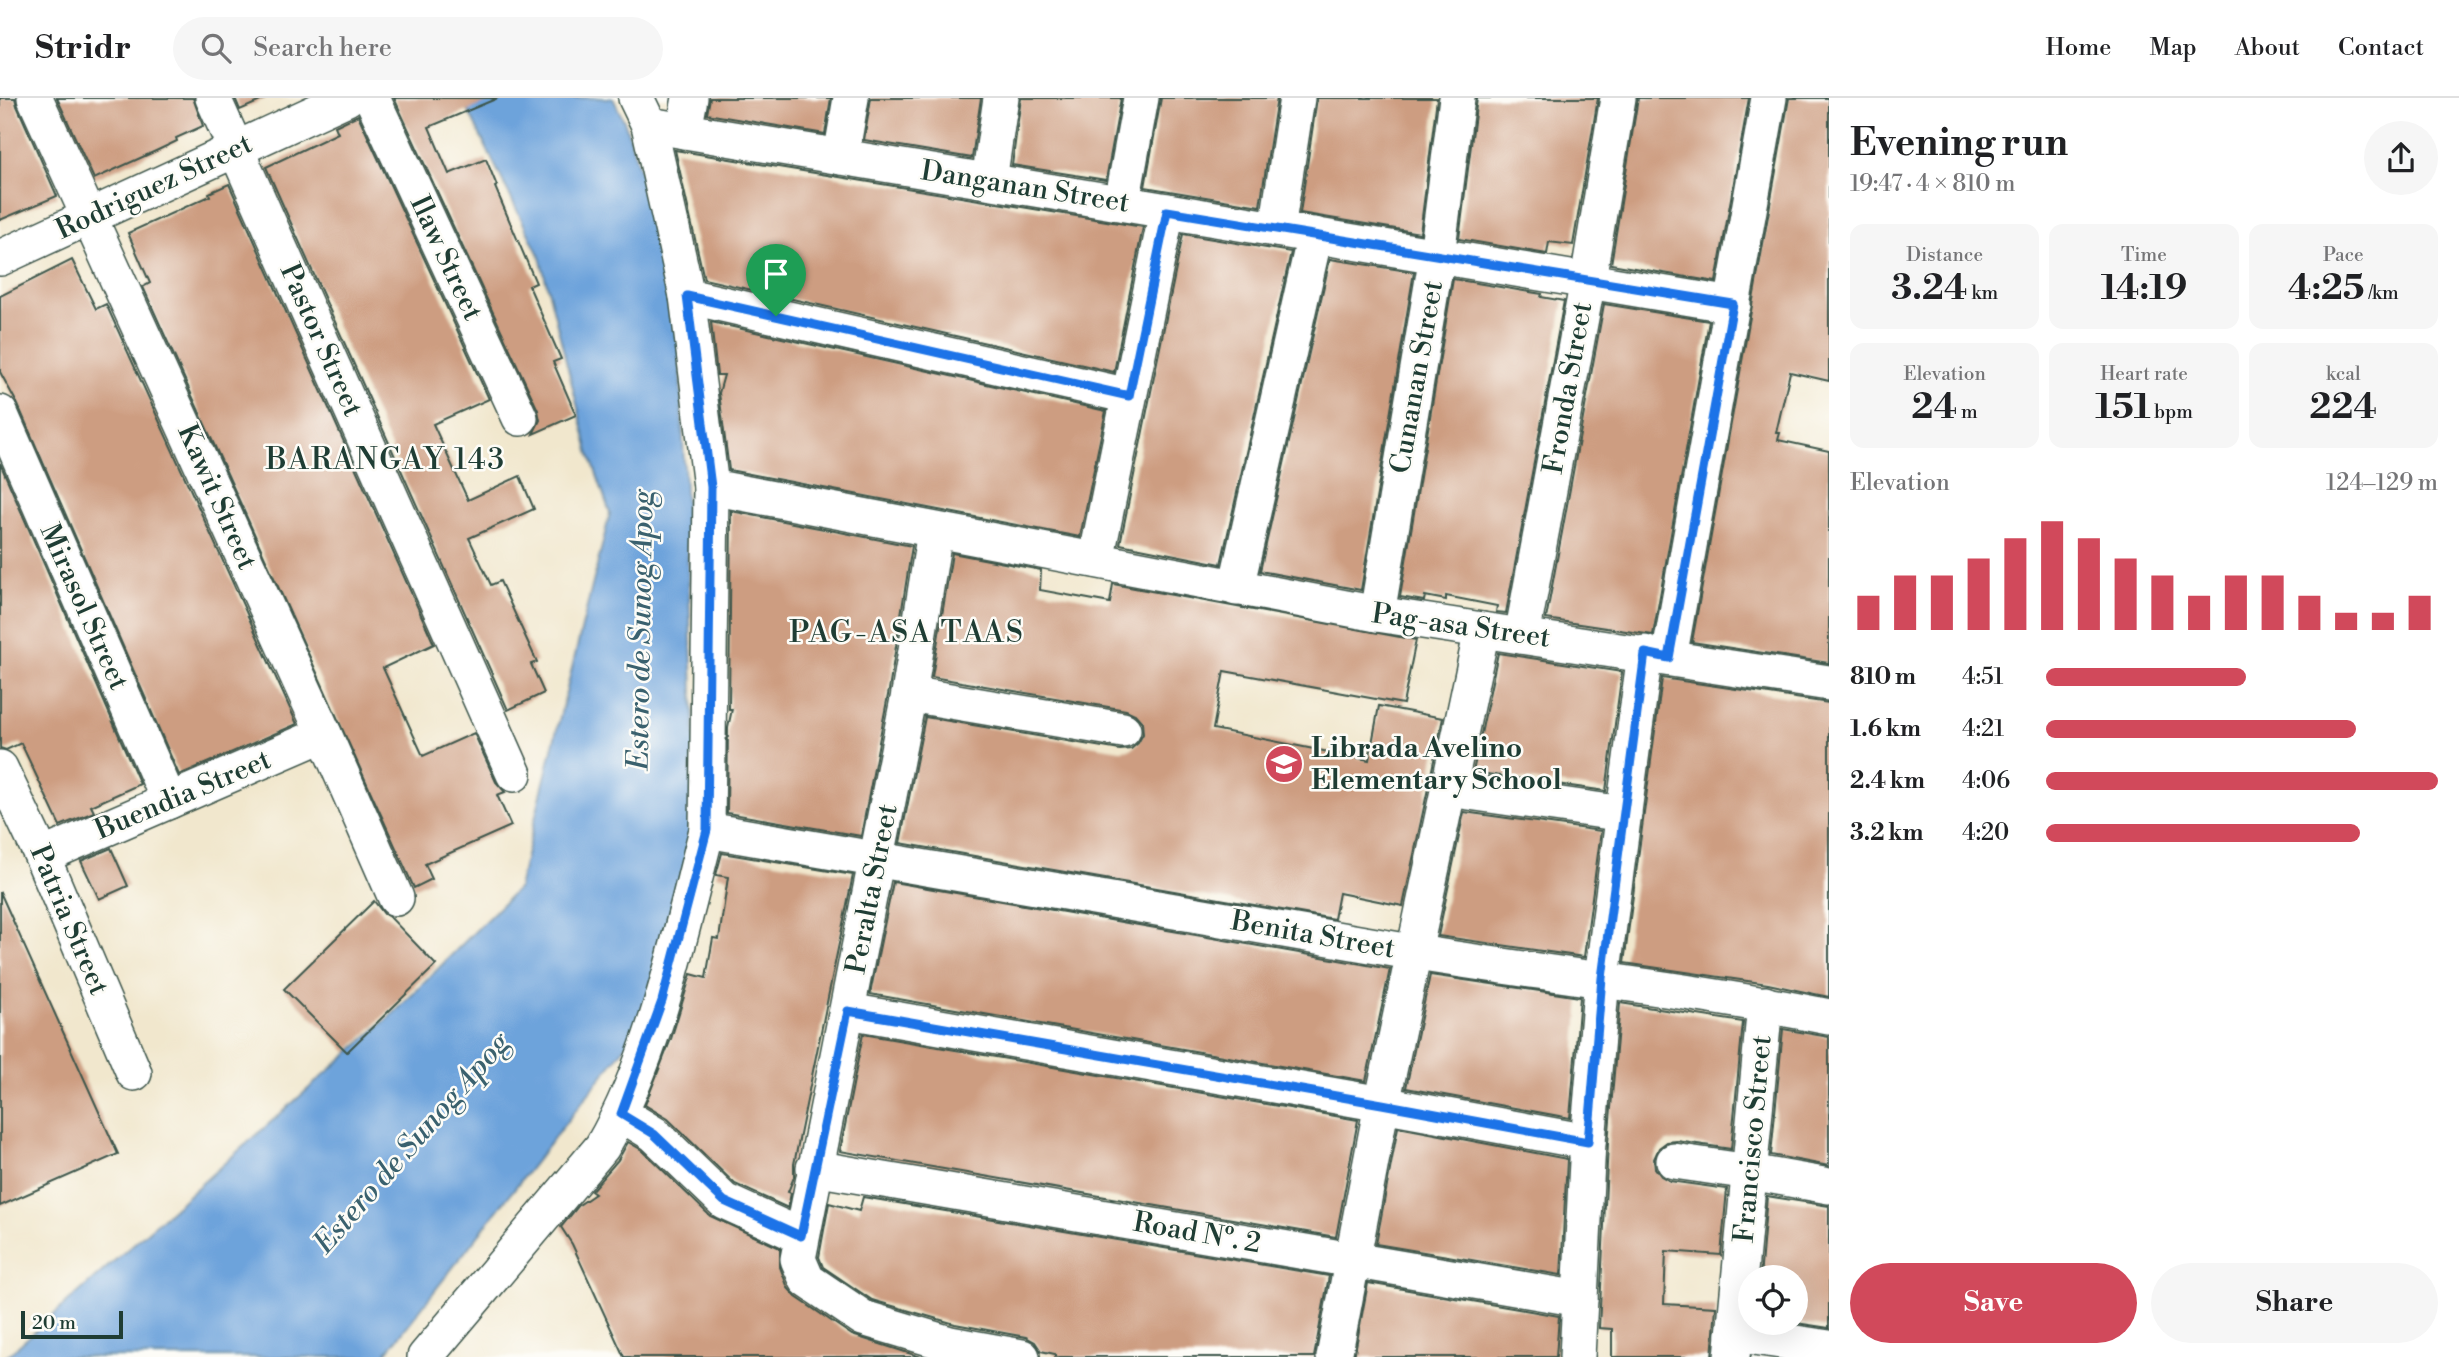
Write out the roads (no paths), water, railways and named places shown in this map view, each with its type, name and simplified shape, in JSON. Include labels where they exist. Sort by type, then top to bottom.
[{"type":"street","name":"Kawit Street","points":[[35,98],[396,898]]},
{"type":"street","name":"Pastor Street","points":[[213,98],[514,774]]},
{"type":"street","name":"Rodriguez Street","points":[[0,258],[347,98]]},
{"type":"street","name":"Ilaw Street","points":[[372,98],[520,418]]},
{"type":"street","points":[[841,157],[851,98]]},
{"type":"street","points":[[989,181],[1002,98]]},
{"type":"street","points":[[1122,203],[1141,98]]},
{"type":"street","points":[[1277,229],[1297,98]]},
{"type":"street","name":"Cunanan Street","points":[[1377,614],[1437,255],[1457,98]]},
{"type":"street","name":"Fronda Street","points":[[1522,636],[1588,280],[1618,98]]},
{"type":"street","points":[[1577,1357],[1588,1142],[1602,978],[1624,814],[1733,304],[1769,98]]},
{"type":"street","points":[[425,1357],[602,1147],[621,1114],[662,1001],[707,830],[711,487],[687,296],[642,111]]},
{"type":"street","name":"Danganan Street","points":[[642,111],[687,114],[841,157],[1733,304]]},
{"type":"street","points":[[1096,560],[1167,211]]},
{"type":"street","points":[[1236,589],[1315,235]]},
{"type":"street","points":[[687,296],[1129,396]]},
{"type":"street","name":"Mirasol Street","points":[[0,413],[169,801]]},
{"type":"street","name":"Pag-asa Street","points":[[711,487],[1377,614],[1829,683]]},
{"type":"street","name":"Peralta Street","points":[[934,531],[909,694],[878,860],[814,1168],[798,1259],[807,1280],[863,1318],[950,1351],[1022,1357]]},
{"type":"street","points":[[1334,1357],[1382,1104],[1482,629]]},
{"type":"street","points":[[909,694],[1124,730]]},
{"type":"street","name":"Buendia Street","points":[[42,856],[324,734]]},
{"type":"street","name":"Patria Street","points":[[0,768],[42,856],[134,1073]]},
{"type":"street","points":[[1448,789],[1624,814]]},
{"type":"street","name":"Benita Street","points":[[707,830],[1414,952],[1602,978],[1829,1017]]},
{"type":"street","name":"Francisco Street","points":[[1733,1345],[1765,1004]]},
{"type":"street","points":[[848,1011],[1588,1142]]},
{"type":"street","points":[[621,1114],[654,1134],[724,1201],[801,1236]]},
{"type":"street","points":[[1674,1161],[1829,1186]]},
{"type":"street","name":"Road №. 2","points":[[814,1168],[1580,1299]]},
{"type":"street","points":[[1733,1345],[1829,1348]]},
{"type":"water","name":"Estero de Sunog Apog","points":[[462,98],[613,98],[625,123],[677,289],[698,815],[639,1029],[383,1357],[6,1357],[395,1012],[518,888],[610,513],[589,452],[540,257]]},
{"type":"place","name":"Librada Avelino Elementary School","points":[[1284,764]]},
{"type":"district","name":"BARANGAY 143","points":[[386,460]]},
{"type":"district","name":"PAG-ASA TAAS","points":[[907,633]]}]
